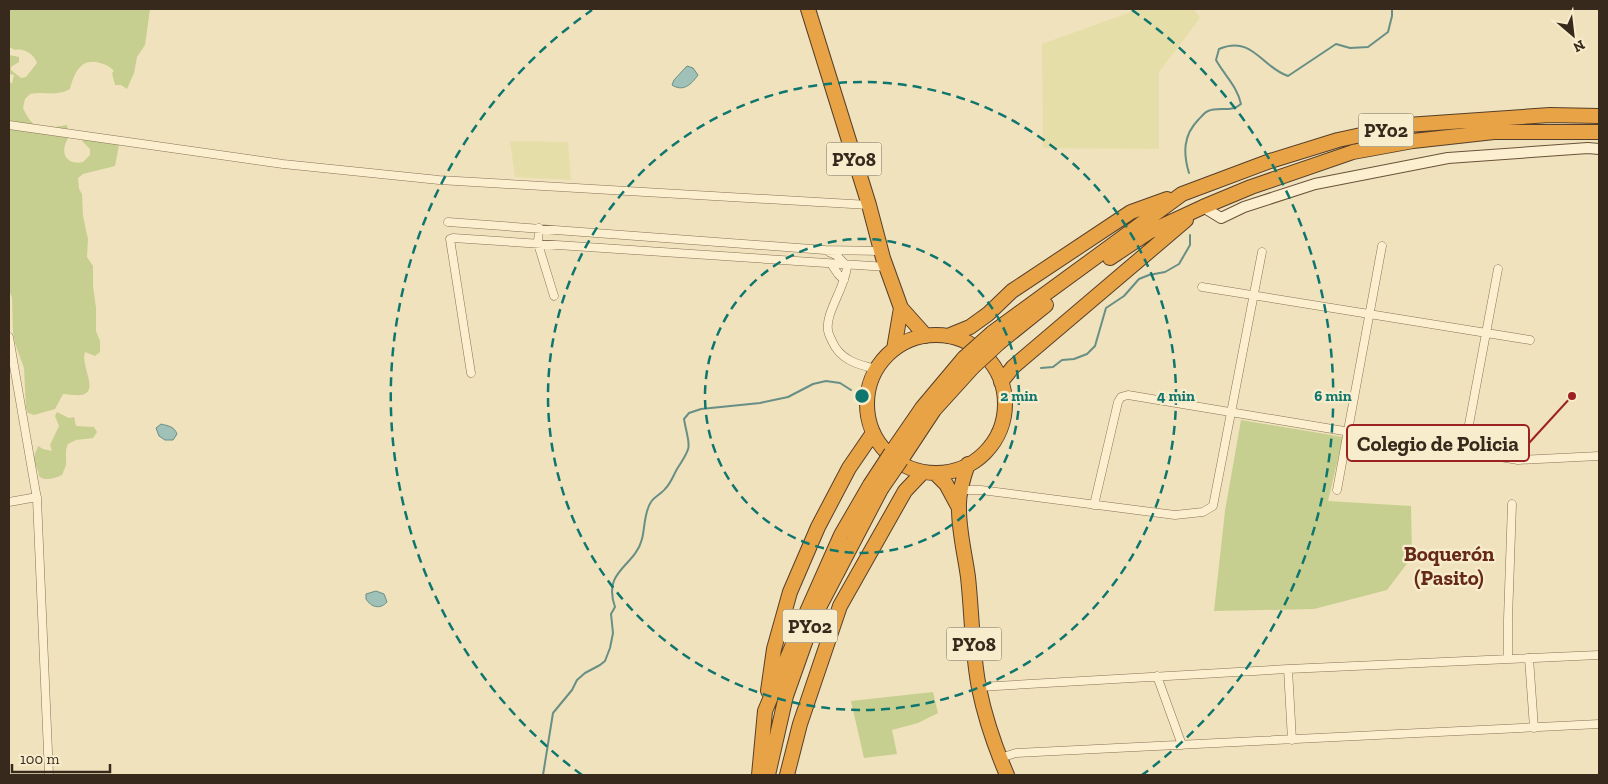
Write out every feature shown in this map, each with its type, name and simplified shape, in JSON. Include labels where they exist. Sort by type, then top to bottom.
[{"type":"highway","name":"PY08","points":[[808,9],[869,205],[881,251],[901,308],[926,336]]},
{"type":"highway","name":"PY02","points":[[759,775],[765,711],[841,536],[896,456],[969,363],[996,338],[1182,194],[1270,160],[1338,140],[1407,125],[1550,114],[1599,116]]},
{"type":"highway","name":"PY02","points":[[996,338],[1096,266],[1149,232],[1251,187],[1353,152],[1413,141],[1494,132],[1599,132]]},
{"type":"highway","points":[[948,336],[970,327],[988,314],[1012,291],[1131,212],[1182,194]]},
{"type":"highway","points":[[1001,382],[1013,367],[1199,209]]},
{"type":"highway","name":"PY08","points":[[894,349],[901,308]]},
{"type":"highway","points":[[926,336],[948,336],[960,339],[981,352],[993,366],[1001,382],[1004,406],[999,430],[987,450],[968,464],[947,472],[929,472],[911,468],[888,454],[880,445],[869,421],[867,394],[877,369],[894,349],[909,341],[926,336]]},
{"type":"highway","points":[[765,711],[774,649],[790,592],[818,527],[845,476],[873,433]]},
{"type":"highway","points":[[959,508],[962,480],[968,464]]},
{"type":"highway","points":[[929,472],[946,484],[959,508]]},
{"type":"highway","points":[[787,775],[800,724],[840,606],[905,491],[929,472]]},
{"type":"highway","name":"PY02","points":[[768,775],[786,696],[814,617],[876,487]]},
{"type":"highway","name":"PY08","points":[[959,508],[979,687],[987,719],[1007,775]]},
{"type":"street","points":[[9,125],[283,164],[439,180],[869,205]]},
{"type":"street","points":[[1199,209],[1221,218],[1244,207],[1315,184],[1448,158],[1588,148],[1599,149]]},
{"type":"street","points":[[448,222],[825,250],[881,251]]},
{"type":"street","points":[[539,228],[538,244],[554,296]]},
{"type":"street","points":[[626,234],[630,251]]},
{"type":"street","points":[[471,373],[450,239],[887,268]]},
{"type":"street","points":[[1337,490],[1382,246]]},
{"type":"street","points":[[825,250],[836,255],[847,266]]},
{"type":"street","points":[[962,490],[981,490],[1175,515],[1203,512],[1213,506],[1262,252]]},
{"type":"street","points":[[832,265],[844,280]]},
{"type":"street","points":[[847,266],[844,280],[831,313],[828,329],[836,350],[855,364],[877,369]]},
{"type":"street","points":[[1464,451],[1498,269]]},
{"type":"street","points":[[1202,287],[1530,340]]},
{"type":"street","points":[[9,337],[37,497],[49,775]]},
{"type":"street","points":[[1094,505],[1118,402],[1121,397],[1128,394],[1518,460],[1599,456]]},
{"type":"street","points":[[9,502],[37,497]]},
{"type":"street","points":[[1508,659],[1512,504]]},
{"type":"street","points":[[979,687],[1288,669],[1599,655]]},
{"type":"street","points":[[1529,658],[1534,728]]},
{"type":"street","points":[[1288,669],[1292,740]]},
{"type":"street","points":[[1157,676],[1182,745]]},
{"type":"street","points":[[1000,758],[1016,753],[1599,724]]},
{"type":"shaded area","points":[[1139,9],[1194,9],[1200,18],[1159,72],[1159,149],[1043,148],[1042,44]]},
{"type":"shaded area","points":[[510,141],[568,142],[571,180],[515,177]]},
{"type":"green space","points":[[9,9],[150,9],[145,45],[137,57],[134,73],[127,89],[121,85],[115,85],[112,73],[114,71],[109,67],[100,63],[88,62],[83,64],[76,72],[70,89],[60,93],[30,94],[25,99],[23,108],[35,125],[45,128],[67,125],[69,137],[64,147],[64,152],[68,160],[72,162],[83,162],[90,155],[90,149],[82,141],[85,137],[116,141],[119,145],[115,166],[83,174],[78,178],[88,239],[87,257],[93,266],[96,331],[100,341],[100,352],[95,356],[85,352],[84,358],[89,389],[86,393],[80,395],[63,394],[55,409],[34,415],[28,413],[26,408],[24,368],[15,343],[12,298],[9,290],[9,82],[12,83],[14,75],[9,74],[9,55],[19,57],[19,62],[11,67],[11,70],[21,78],[26,77],[37,63],[28,52],[9,47]]},
{"type":"green space","points":[[57,412],[69,418],[74,417],[76,426],[94,427],[97,432],[93,438],[76,440],[68,444],[66,465],[62,475],[44,479],[39,476],[34,457],[38,446],[52,451],[50,445],[59,426],[55,416]]},
{"type":"green space","points":[[1241,420],[1343,437],[1328,501],[1411,506],[1412,557],[1387,590],[1314,609],[1214,611],[1225,511]]},
{"type":"green space","points":[[933,692],[938,713],[918,723],[892,730],[897,754],[864,758],[851,701]]},
{"type":"water","points":[[687,66],[693,68],[698,75],[695,79],[683,88],[672,85],[674,80]]},
{"type":"water","points":[[161,424],[176,431],[177,434],[173,440],[165,440],[159,436],[156,428]]},
{"type":"water","points":[[376,591],[384,594],[387,602],[379,607],[373,606],[366,599],[366,594]]},
{"type":"waterway","points":[[1189,173],[1185,151],[1187,138],[1194,125],[1208,111],[1229,109],[1241,104],[1234,86],[1216,60],[1219,49],[1231,46],[1249,49],[1279,72],[1288,76],[1336,44],[1350,48],[1368,47],[1388,32],[1392,9]]},
{"type":"waterway","points":[[1041,368],[1053,367],[1062,360],[1074,359],[1087,354],[1095,346],[1106,308],[1124,296],[1139,279],[1165,272],[1179,264],[1190,245],[1190,235]]},
{"type":"waterway","points":[[543,775],[553,713],[572,690],[577,680],[605,661],[613,633],[611,614],[615,607],[612,595],[613,585],[616,577],[638,548],[642,539],[646,515],[652,500],[669,484],[686,454],[689,445],[684,419],[689,413],[701,409],[760,403],[788,397],[813,384],[826,381],[840,383],[851,390]]},
{"type":"place","name":"Colegio de Policia","points":[[1572,396]]},
{"type":"district","name":"Boquerón (Pasito)","points":[[1449,566]]}]
